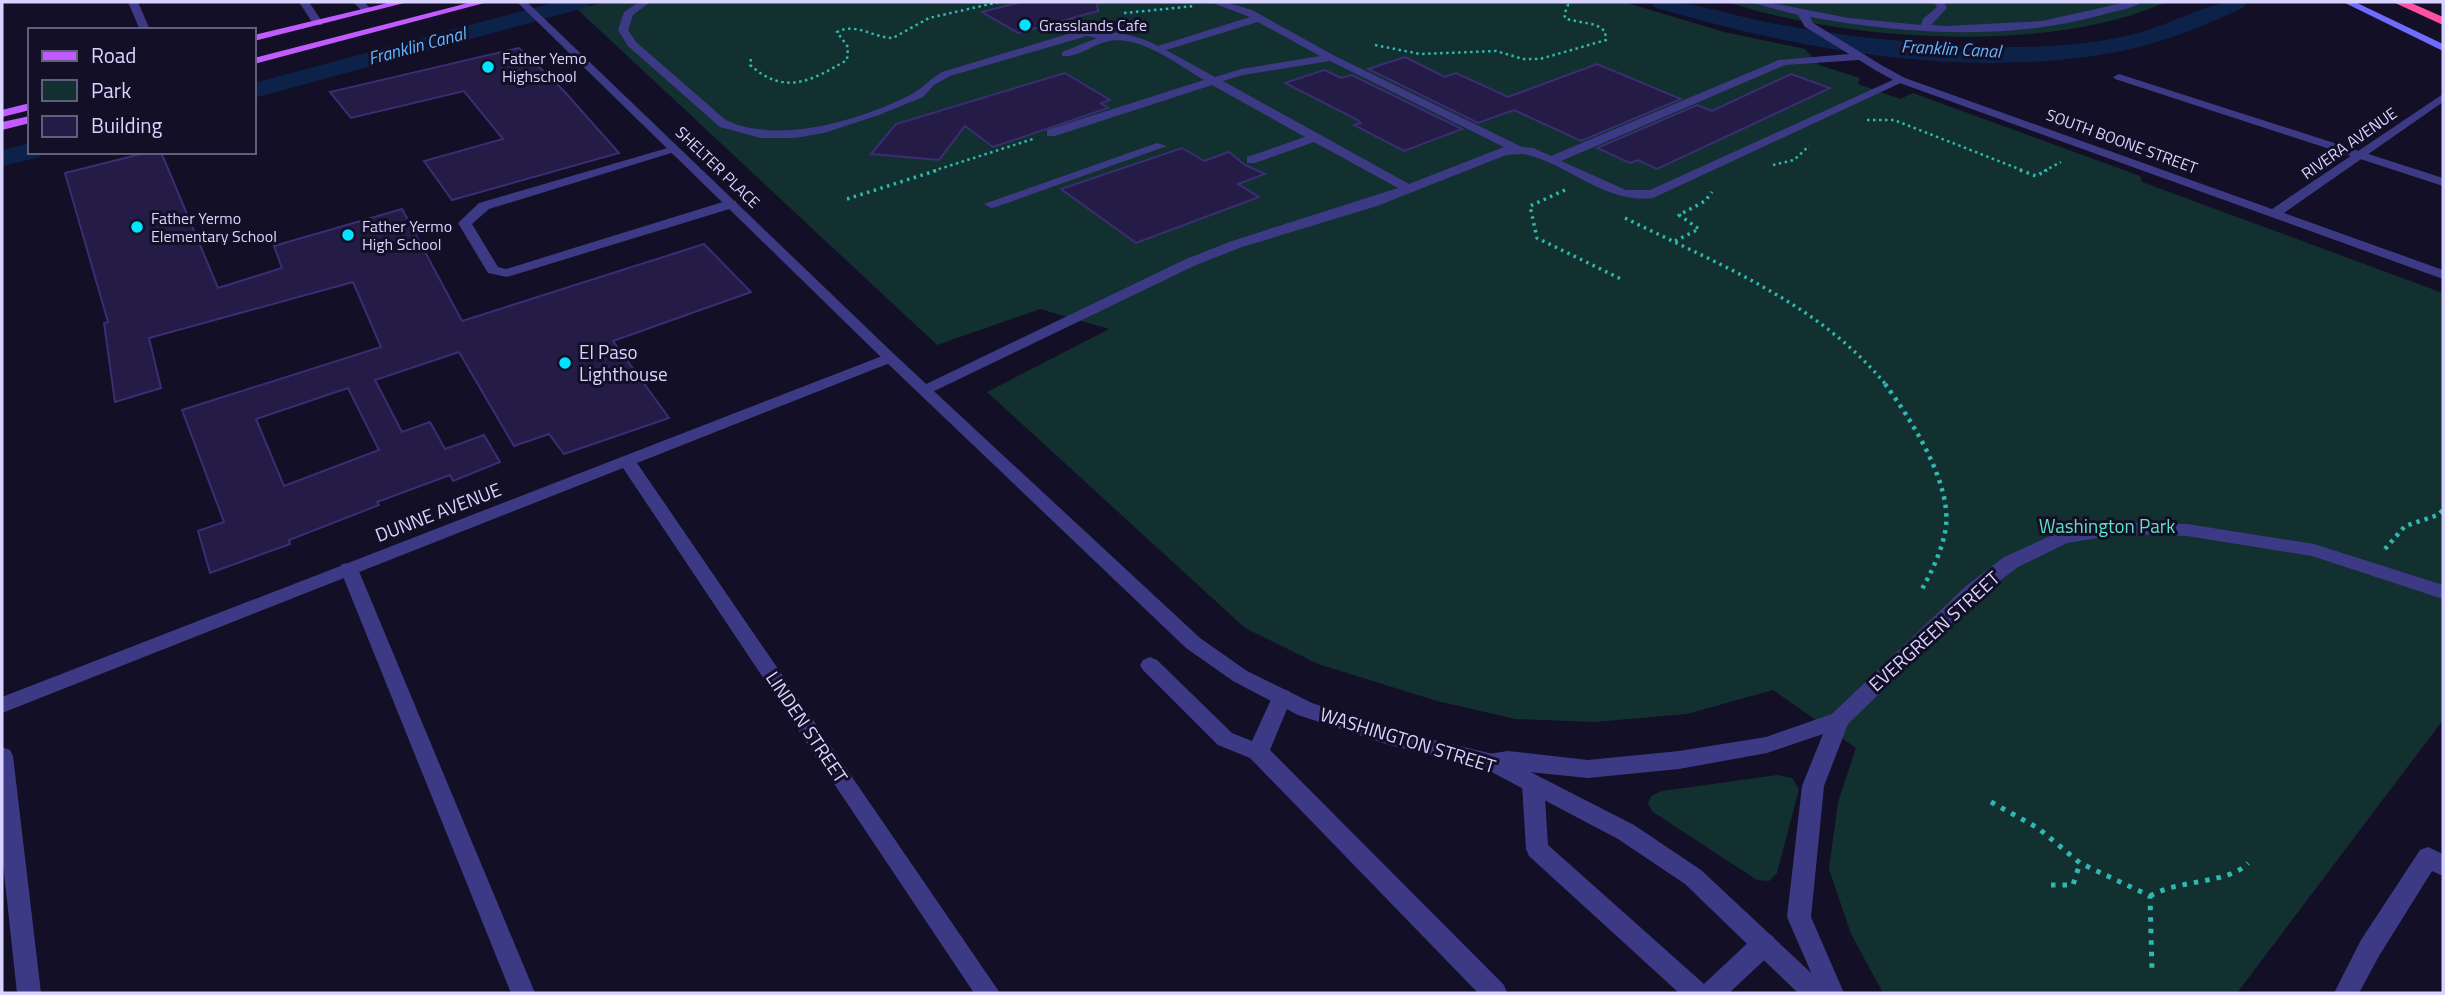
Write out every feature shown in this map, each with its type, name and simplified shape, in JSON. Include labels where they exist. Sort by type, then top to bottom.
[{"type":"highway","points":[[2399,2],[2443,21]]},
{"type":"highway","points":[[2429,2],[2443,9]]},
{"type":"main road","points":[[256,38],[403,2]]},
{"type":"main road","points":[[256,60],[483,2]]},
{"type":"main road","points":[[2348,2],[2443,48]]},
{"type":"main road","points":[[2,102],[28,96]]},
{"type":"main road","points":[[2,114],[28,107]]},
{"type":"main road","points":[[2,126],[28,120]]},
{"type":"street","points":[[133,2],[144,28]]},
{"type":"street","points":[[304,2],[318,23]]},
{"type":"street","points":[[358,2],[367,10]]},
{"type":"street","points":[[645,2],[628,15],[623,30],[632,44],[724,124],[761,134],[795,134],[824,130],[906,101],[946,74],[1087,33],[1142,41],[1158,48],[1210,81],[1408,189]]},
{"type":"street","points":[[1215,2],[1259,18],[1331,58],[1517,149],[1622,193],[1637,196],[1653,194],[1901,80]]},
{"type":"street","points":[[1754,2],[1852,23],[1926,27],[2032,25],[2103,13],[2137,2]]},
{"type":"street","points":[[1926,27],[1927,21],[1941,8],[1939,2]]},
{"type":"street","name":"SHELTER PLACE","points":[[525,4],[890,358]]},
{"type":"street","name":"SOUTH BOONE STREET","points":[[1802,14],[1809,24],[1901,80],[2443,275]]},
{"type":"street","points":[[1158,48],[1259,18]]},
{"type":"street","points":[[1066,54],[1109,37]]},
{"type":"street","points":[[1551,161],[1783,62],[1858,55]]},
{"type":"street","points":[[1051,133],[1210,81],[1268,66],[1331,58]]},
{"type":"street","points":[[2119,77],[2443,182]]},
{"type":"street","name":"RIVERA AVENUE","points":[[2274,214],[2443,97]]},
{"type":"street","points":[[1251,160],[1313,138]]},
{"type":"street","points":[[990,204],[1161,146]]},
{"type":"street","points":[[926,390],[1191,262],[1237,244],[1408,189],[1504,151],[1517,149]]},
{"type":"street","points":[[676,150],[484,206],[465,223],[493,270],[507,273],[731,204]]},
{"type":"street","name":"WASHINGTON STREET","points":[[890,358],[1193,643],[1240,676],[1305,709],[1389,737],[1489,761],[1626,832],[1693,877],[1815,993]]},
{"type":"street","name":"DUNNE AVENUE","points":[[2,705],[890,358]]},
{"type":"street","name":"LINDEN STREET","points":[[627,461],[988,993]]},
{"type":"street","name":"EVERGREEN STREET","points":[[1832,993],[1799,917],[1813,786],[1839,720],[1973,591],[2011,562],[2063,537],[2123,528],[2187,530],[2314,550],[2370,566],[2443,592]]},
{"type":"street","points":[[349,569],[523,993]]},
{"type":"street","points":[[1150,665],[1225,739],[1258,752],[1495,993]]},
{"type":"street","points":[[1258,752],[1282,697]]},
{"type":"street","name":"EVERGREEN STREET","points":[[1489,761],[1508,760],[1588,769],[1679,760],[1767,745],[1839,720]]},
{"type":"street","points":[[2,756],[29,993]]},
{"type":"street","points":[[1533,784],[1537,849],[1697,993]]},
{"type":"street","points":[[2346,993],[2370,948],[2428,857],[2443,866]]},
{"type":"street","points":[[1712,993],[1764,944]]},
{"type":"path","points":[[751,59],[750,65],[768,82],[780,85],[796,83],[847,60],[848,47],[837,32],[841,29],[864,29],[879,37],[898,37],[921,21],[999,2]]},
{"type":"path","points":[[1121,13],[1215,2]]},
{"type":"path","points":[[1375,45],[1420,54],[1496,51],[1524,59],[1540,59],[1606,40],[1605,32],[1596,25],[1566,19],[1564,15],[1568,5],[1565,2]]},
{"type":"path","points":[[1858,120],[1894,120],[2036,176],[2067,159]]},
{"type":"path","points":[[847,199],[1051,133]]},
{"type":"path","points":[[1761,166],[1787,164],[1802,157],[1813,141]]},
{"type":"path","points":[[1587,178],[1530,206],[1537,238],[1621,279]]},
{"type":"path","points":[[1675,242],[1699,229],[1679,215],[1705,201],[1714,189]]},
{"type":"path","points":[[1614,212],[1745,276],[1806,311],[1880,376],[1910,416],[1930,457],[1942,494],[1947,525],[1936,563],[1921,591]]},
{"type":"path","points":[[2370,566],[2405,526],[2438,515],[2443,510]]},
{"type":"path","points":[[1991,802],[2038,828],[2080,863],[2150,895]]},
{"type":"path","points":[[2051,885],[2073,885],[2080,863]]},
{"type":"path","points":[[2150,895],[2167,886],[2239,873],[2248,863]]},
{"type":"path","points":[[2150,895],[2152,971]]},
{"type":"green space","name":"Washington Park","points":[[606,2],[1624,2],[1724,32],[1805,49],[1819,65],[1860,78],[1858,84],[1900,99],[1913,93],[2140,176],[2142,182],[2443,293],[2443,720],[2237,993],[1883,993],[1851,934],[1829,869],[1838,802],[1856,748],[1773,690],[1687,714],[1594,722],[1515,719],[1437,701],[1318,664],[1245,628],[987,392],[1109,329],[1040,309],[937,345],[577,9]]},
{"type":"green space","points":[[1728,2],[2166,2],[2119,19],[2066,30],[1949,36],[1831,26],[1776,16]]},
{"type":"green space","points":[[1777,775],[1792,778],[1799,789],[1777,873],[1769,881],[1757,880],[1653,812],[1648,804],[1651,796],[1662,791]]},
{"type":"building","name":"Grasslands Cafe","points":[[1021,2],[1097,2],[1098,11],[1018,33],[982,12]]},
{"type":"building","points":[[519,48],[564,91],[619,153],[452,200],[424,161],[503,139],[464,91],[351,118],[330,92]]},
{"type":"building","points":[[1405,57],[1445,77],[1456,73],[1508,97],[1597,64],[1681,99],[1581,141],[1514,110],[1478,123],[1368,69]]},
{"type":"building","points":[[1324,70],[1341,78],[1352,75],[1462,129],[1404,151],[1354,125],[1361,123],[1356,119],[1285,83]]},
{"type":"building","points":[[1065,73],[1110,100],[1101,103],[1108,108],[993,147],[965,126],[939,160],[871,154],[896,124]]},
{"type":"building","points":[[1791,74],[1830,88],[1657,169],[1638,160],[1630,163],[1597,148],[1697,105],[1712,111]]},
{"type":"building","points":[[1182,148],[1204,161],[1229,152],[1245,165],[1265,174],[1238,184],[1259,197],[1136,243],[1061,189]]},
{"type":"building","points":[[141,154],[162,154],[218,288],[282,268],[274,246],[402,209],[462,321],[704,244],[751,292],[613,341],[669,418],[564,454],[549,434],[514,446],[459,352],[375,380],[402,432],[430,422],[445,449],[484,435],[500,462],[453,481],[450,475],[377,502],[379,505],[289,540],[290,544],[210,573],[198,531],[224,522],[182,410],[381,347],[353,282],[149,338],[161,388],[115,402],[104,323],[108,322],[65,173]],"holes":[[[348,388],[379,450],[284,486],[256,419]]]},
{"type":"waterway","name":"Franklin Canal","points":[[256,90],[580,2]]},
{"type":"waterway","name":"Franklin Canal","points":[[1662,2],[1767,30],[1827,40],[1952,53],[2013,54],[2070,51],[2136,41],[2180,27],[2236,2]]},
{"type":"waterway","name":"Franklin Canal","points":[[2,158],[28,152]]},
{"type":"place","name":"Grasslands Cafe","points":[[1025,25]]},
{"type":"place","name":"Father Yemo Highschool","points":[[488,67]]},
{"type":"place","name":"Father Yermo Elementary School","points":[[137,227]]},
{"type":"place","name":"Father Yermo High School","points":[[348,235]]},
{"type":"place","name":"El Paso Lighthouse","points":[[565,363]]}]
